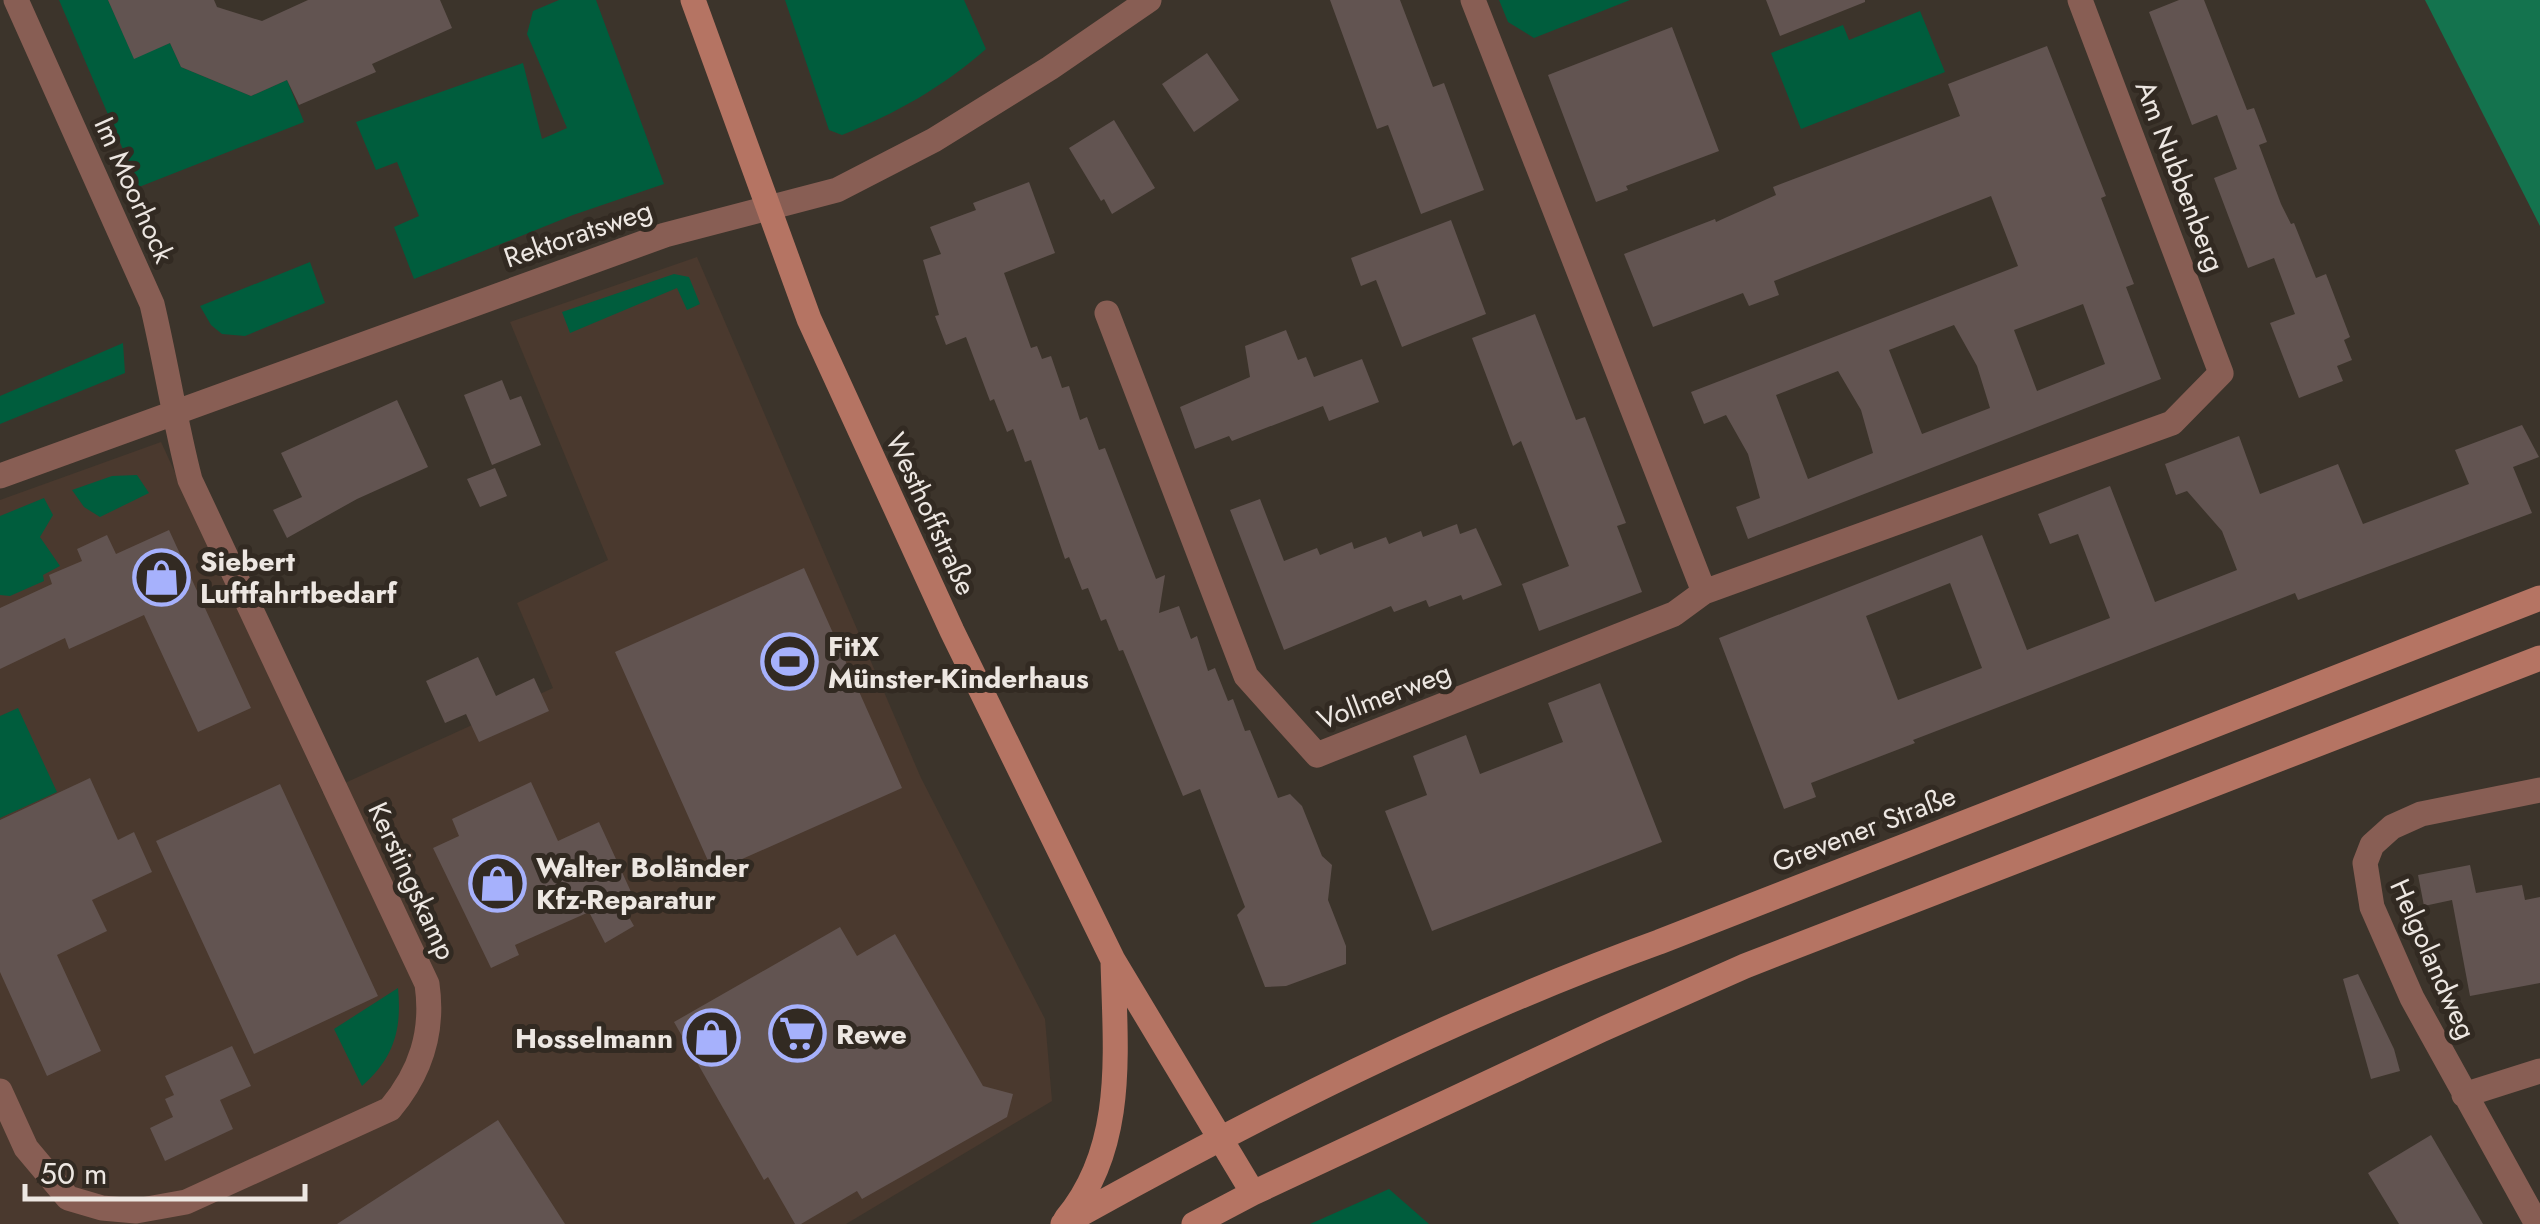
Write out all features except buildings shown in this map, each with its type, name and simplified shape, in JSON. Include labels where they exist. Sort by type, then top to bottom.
[{"type":"main road","name":"Westhoffstraße","points":[[693,0],[831,368],[952,631],[1114,960],[1220,1137]]},
{"type":"main road","name":"Grevener Straße","points":[[1063,1224],[1220,1137],[1552,980],[2540,598]]},
{"type":"main road","points":[[1194,1224],[1601,1030],[1745,966],[2540,658]]},
{"type":"main road","points":[[1063,1224],[1076,1208],[1099,1163],[1114,1103],[1114,960]]},
{"type":"main road","points":[[1220,1137],[1253,1193]]},
{"type":"street","name":"Im Moorhock","points":[[16,0],[152,304],[172,412]]},
{"type":"street","name":"Rektoratsweg","points":[[0,476],[664,235],[837,190],[934,140],[1150,0]]},
{"type":"street","points":[[1472,0],[1704,592]]},
{"type":"street","name":"Am Nubbenberg","points":[[2080,0],[2222,373]]},
{"type":"street","name":"Vollmerweg","points":[[1107,313],[1246,676],[1318,755],[1674,614],[1704,592],[2172,423],[2222,373]]},
{"type":"street","name":"Kerstingskamp","points":[[0,1091],[26,1148],[68,1198],[102,1208],[136,1211],[186,1202],[390,1108],[409,1085],[429,1027],[428,984],[190,480],[172,412]]},
{"type":"street","name":"Helgolandweg","points":[[2536,1224],[2412,998],[2369,895],[2364,862],[2372,845],[2382,836],[2422,814],[2540,790]]},
{"type":"street","points":[[2464,1095],[2540,1071]]},
{"type":"shaded area","points":[[697,257],[921,778],[1045,1019],[1052,1101],[846,1224],[0,1224],[0,500],[161,442],[323,793],[553,688],[517,603],[608,560],[510,322]]},
{"type":"green space","points":[[59,0],[108,0],[134,58],[170,43],[181,67],[251,96],[287,80],[304,122],[139,187]]},
{"type":"green space","points":[[559,0],[596,0],[664,184],[573,215],[414,279],[394,227],[419,216],[397,162],[376,170],[356,122],[523,63],[542,139],[567,128],[527,34],[533,11]]},
{"type":"green space","points":[[785,0],[964,0],[986,49],[918,98],[842,135],[829,130]]},
{"type":"green space","points":[[1499,0],[1630,0],[1534,38],[1508,22]]},
{"type":"green space","points":[[2425,0],[2540,0],[2540,226]]},
{"type":"green space","points":[[1920,11],[1945,72],[1801,129],[1771,53],[1843,25],[1849,40]]},
{"type":"green space","points":[[310,262],[325,303],[245,336],[222,334],[211,325],[200,306]]},
{"type":"green space","points":[[674,274],[689,277],[700,304],[687,310],[677,288],[570,333],[562,312]]},
{"type":"green space","points":[[123,343],[125,373],[0,424],[0,396]]},
{"type":"green space","points":[[137,475],[149,493],[100,517],[84,507],[72,490],[112,476]]},
{"type":"green space","points":[[44,498],[53,515],[40,537],[60,566],[43,575],[44,581],[10,596],[0,595],[0,516]]},
{"type":"green space","points":[[18,708],[57,792],[0,818],[0,716]]},
{"type":"green space","points":[[398,988],[399,1017],[394,1042],[382,1065],[362,1086],[334,1029]]},
{"type":"green space","points":[[1389,1189],[1429,1224],[1310,1224]]},
{"type":"place","name":"Siebert Luftfahrtbedarf","points":[[161,577]]},
{"type":"place","name":"FitX Münster-Kinderhaus","points":[[789,662]]},
{"type":"place","name":"Walter Boländer Kfz-Reparatur","points":[[497,883]]},
{"type":"place","name":"Rewe","points":[[797,1034]]},
{"type":"place","name":"Hosselmann","points":[[712,1038]]}]
